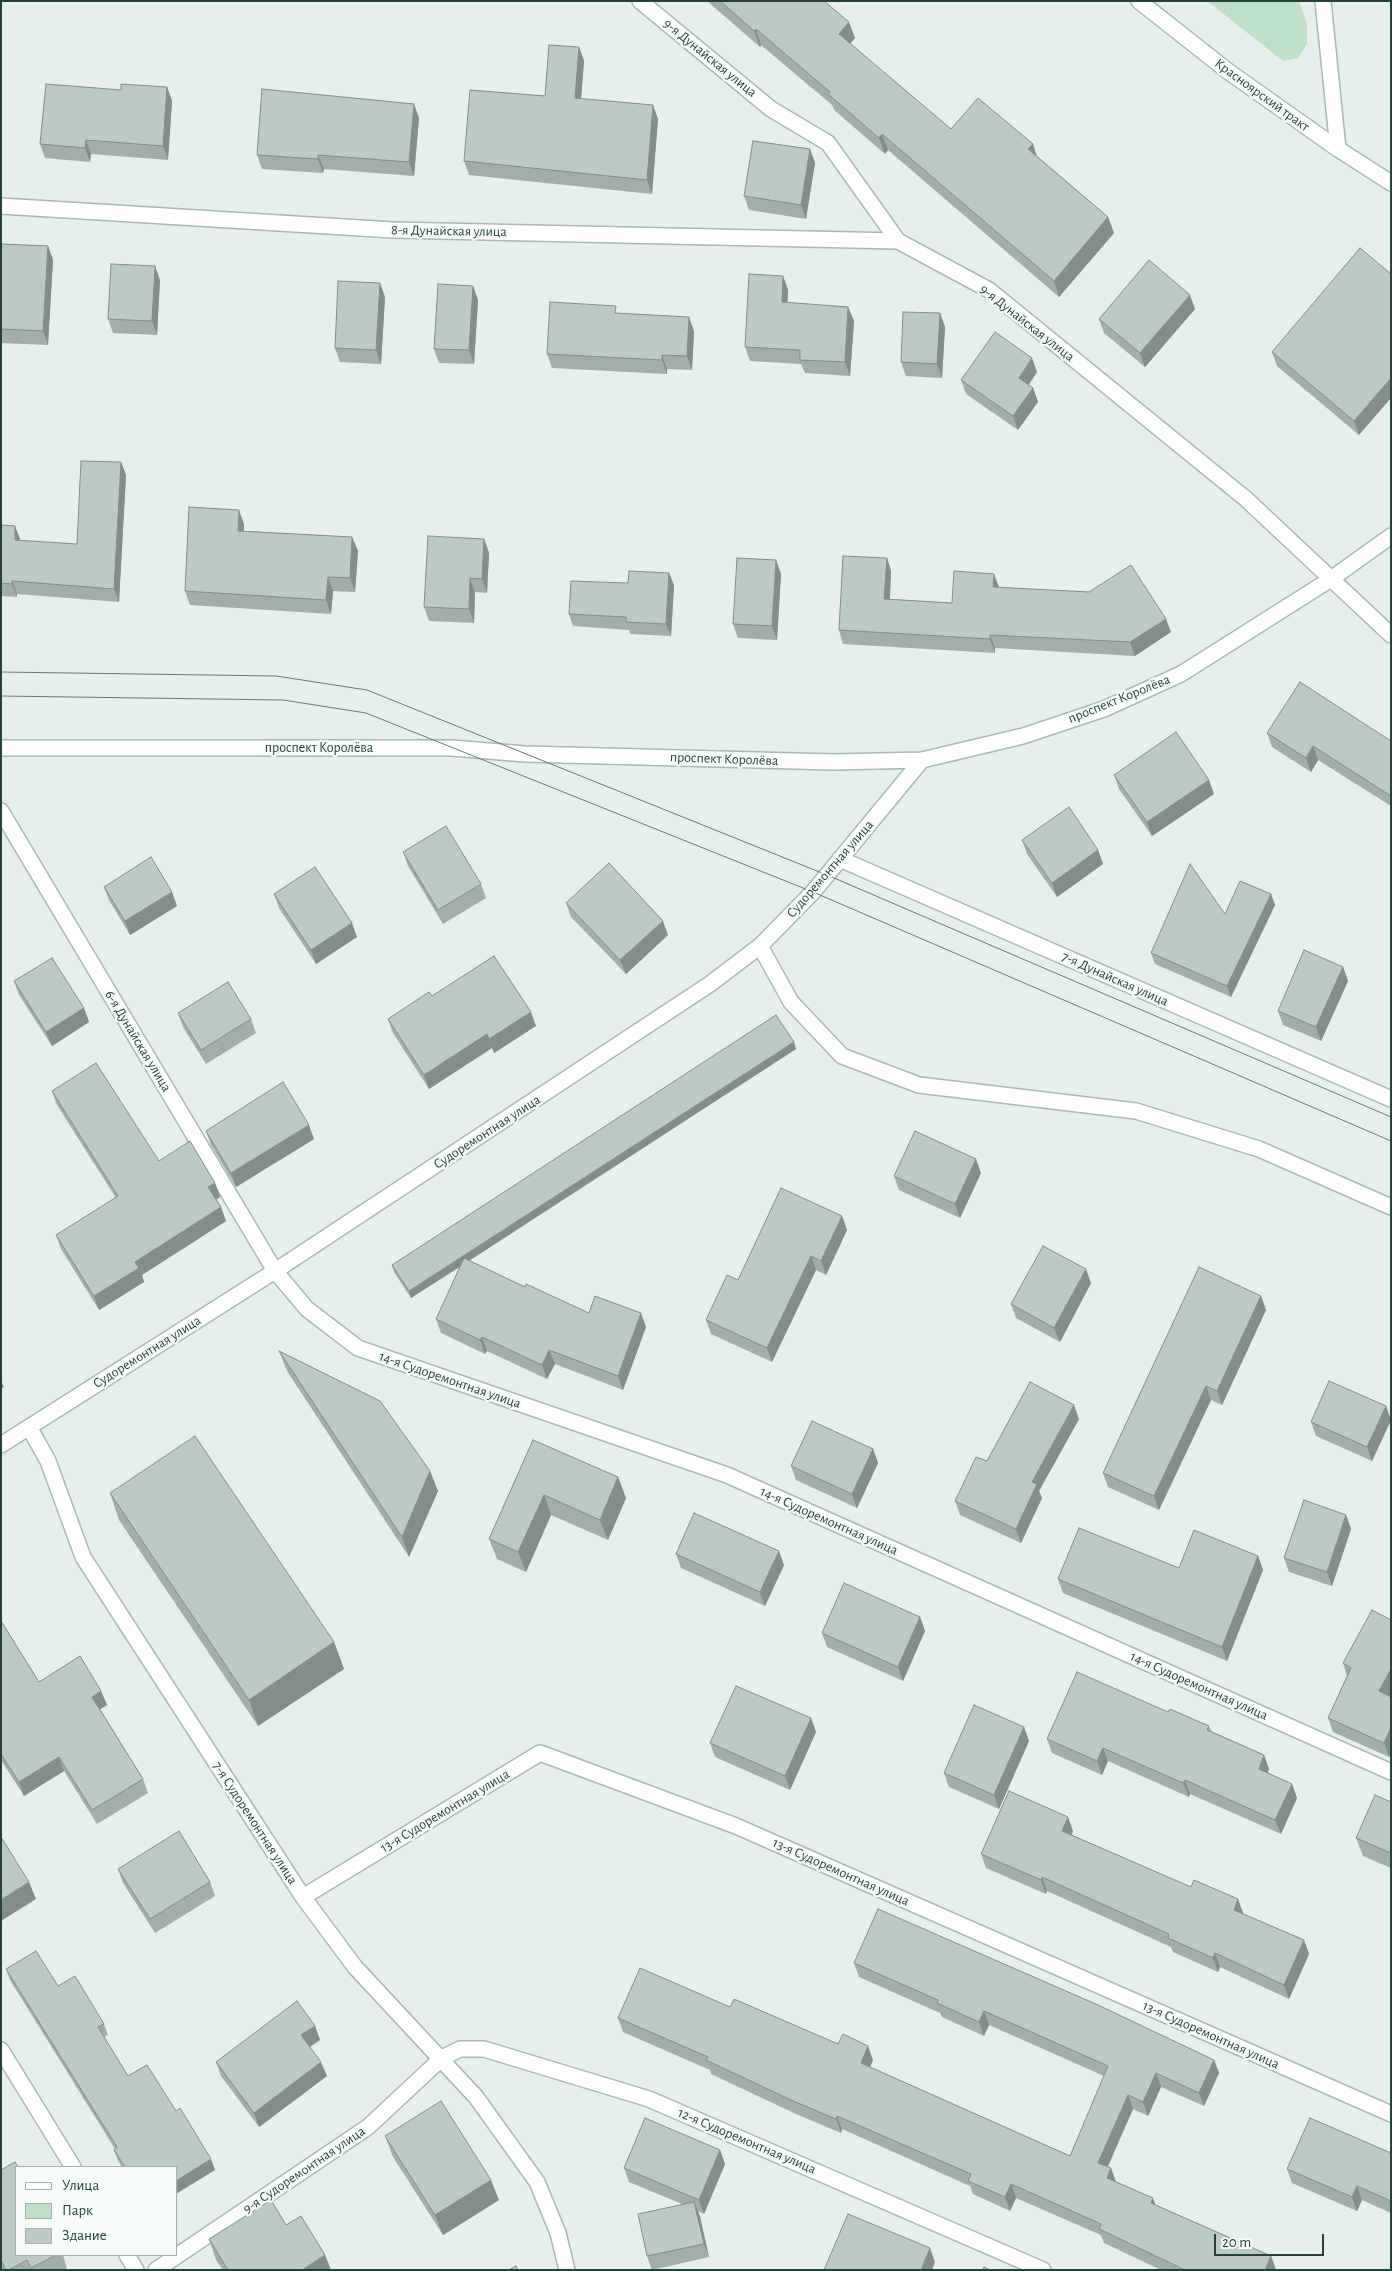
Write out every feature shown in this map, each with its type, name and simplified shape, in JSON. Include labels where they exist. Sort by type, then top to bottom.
[{"type":"street","name":"9-я Дунайская улица","points":[[640,1],[771,108],[828,143],[898,241],[989,290],[1246,499],[1391,635]]},
{"type":"street","name":"Красноярский тракт","points":[[1139,1],[1229,72],[1338,149],[1391,182]]},
{"type":"street","points":[[1323,1],[1338,149]]},
{"type":"street","name":"8-я Дунайская улица","points":[[1,206],[393,230],[898,241]]},
{"type":"street","name":"проспект Королёва","points":[[1,748],[452,748],[525,754],[794,761],[922,760],[1023,736],[1104,709],[1181,674],[1332,579],[1391,536]]},
{"type":"street","name":"Судоремонтная улица","points":[[1,1445],[275,1271],[710,984],[760,946],[814,892],[922,760]]},
{"type":"street","name":"6-я Дунайская улица","points":[[1,811],[275,1271]]},
{"type":"street","name":"7-я Дунайская улица","points":[[840,859],[1391,1099]]},
{"type":"street","points":[[760,946],[791,1002],[842,1056],[919,1085],[1136,1111],[1259,1150],[1391,1207]]},
{"type":"street","name":"14-я Судоремонтная улица","points":[[275,1271],[307,1310],[358,1348],[727,1475],[1391,1772]]},
{"type":"street","name":"7-я Судоремонтная улица","points":[[29,1427],[48,1461],[83,1556],[303,1897],[355,1967],[442,2058],[476,2097],[537,2182],[558,2233],[567,2270]]},
{"type":"street","name":"13-я Судоремонтная улица","points":[[303,1897],[540,1753],[736,1826],[1391,2114]]},
{"type":"street","name":"12-я Судоремонтная улица","points":[[442,2058],[460,2049],[484,2049],[649,2099],[1043,2270]]},
{"type":"street","points":[[1,2050],[72,2166]]},
{"type":"street","name":"9-я Судоремонтная улица","points":[[178,2255],[368,2127],[442,2058]]},
{"type":"street","points":[[128,2256],[136,2270]]},
{"type":"street","name":"9-я Судоремонтная улица","points":[[156,2270],[177,2256]]},
{"type":"green space","points":[[1207,1],[1299,1],[1307,24],[1307,44],[1298,58],[1283,61]]},
{"type":"building","points":[[720,1],[824,1],[849,22],[839,34],[951,129],[978,98],[1033,144],[1028,149],[1108,217],[1054,281],[882,134],[879,138],[828,94],[830,92]]},
{"type":"building","points":[[549,45],[579,47],[575,98],[653,105],[647,180],[464,161],[470,90],[545,96]]},
{"type":"building","points":[[46,84],[121,90],[121,84],[167,87],[163,146],[86,140],[85,148],[40,144]]},
{"type":"building","points":[[262,89],[414,104],[409,162],[318,155],[318,159],[257,155]]},
{"type":"building","points":[[753,141],[810,149],[801,205],[744,196]]},
{"type":"building","points":[[1,244],[48,246],[43,331],[1,329]]},
{"type":"building","points":[[1360,248],[1391,274],[1391,378],[1354,421],[1272,352]]},
{"type":"building","points":[[1149,260],[1190,295],[1140,353],[1099,319]]},
{"type":"building","points":[[111,264],[155,266],[152,321],[108,319]]},
{"type":"building","points":[[749,274],[783,276],[782,302],[848,307],[845,362],[800,360],[800,350],[745,347]]},
{"type":"building","points":[[338,281],[380,283],[376,350],[335,348]]},
{"type":"building","points":[[438,284],[473,286],[469,350],[434,349]]},
{"type":"building","points":[[550,302],[616,306],[615,313],[689,317],[687,356],[662,355],[662,360],[547,354]]},
{"type":"building","points":[[903,312],[940,313],[937,364],[901,362]]},
{"type":"building","points":[[995,332],[1032,358],[1019,378],[1033,388],[1013,416],[961,380]]},
{"type":"building","points":[[81,461],[121,462],[114,589],[12,581],[12,584],[1,583],[1,525],[15,526],[15,540],[77,544]]},
{"type":"building","points":[[189,507],[239,510],[238,531],[352,537],[350,578],[328,577],[326,600],[185,591]]},
{"type":"building","points":[[428,536],[484,539],[482,579],[470,578],[469,609],[424,607]]},
{"type":"building","points":[[843,556],[887,558],[884,599],[952,603],[954,571],[994,574],[993,587],[1089,592],[1131,565],[1166,619],[1130,642],[990,635],[990,639],[839,630]]},
{"type":"building","points":[[737,558],[776,560],[772,626],[733,624]]},
{"type":"building","points":[[629,571],[669,573],[666,624],[626,622],[626,617],[569,614],[571,581],[628,583]]},
{"type":"building","points":[[1300,682],[1391,741],[1391,796],[1313,746],[1306,758],[1267,733]]},
{"type":"building","points":[[1176,732],[1209,780],[1147,822],[1114,775]]},
{"type":"building","points":[[1069,807],[1098,850],[1052,883],[1022,840]]},
{"type":"building","points":[[446,826],[481,884],[438,910],[403,852]]},
{"type":"building","points":[[151,857],[172,892],[125,921],[104,887]]},
{"type":"building","points":[[609,863],[663,921],[620,960],[566,903]]},
{"type":"building","points":[[1190,864],[1225,914],[1240,881],[1271,894],[1227,986],[1151,953]]},
{"type":"building","points":[[315,867],[352,923],[311,950],[274,894]]},
{"type":"building","points":[[1304,950],[1343,967],[1316,1027],[1278,1011]]},
{"type":"building","points":[[494,956],[531,1012],[489,1039],[487,1034],[424,1075],[388,1019],[429,992],[432,996]]},
{"type":"building","points":[[52,958],[84,1008],[46,1032],[14,981]]},
{"type":"building","points":[[228,982],[251,1019],[201,1050],[178,1013]]},
{"type":"building","points":[[776,1015],[794,1042],[409,1291],[392,1265]]},
{"type":"building","points":[[96,1063],[159,1161],[190,1141],[215,1183],[208,1187],[221,1207],[135,1262],[139,1268],[94,1296],[56,1235],[118,1196],[52,1091]]},
{"type":"building","points":[[283,1082],[309,1125],[231,1173],[206,1131]]},
{"type":"building","points":[[915,1131],[976,1159],[955,1204],[894,1176]]},
{"type":"building","points":[[781,1188],[842,1216],[821,1261],[811,1256],[767,1348],[706,1320],[727,1275],[738,1280]]},
{"type":"building","points":[[1043,1246],[1086,1269],[1054,1328],[1011,1304]]},
{"type":"building","points":[[464,1258],[525,1287],[526,1284],[589,1313],[595,1296],[641,1313],[618,1376],[549,1350],[542,1365],[482,1337],[480,1340],[436,1319]]},
{"type":"building","points":[[1199,1267],[1261,1296],[1217,1391],[1206,1386],[1154,1496],[1103,1473]]},
{"type":"building","points":[[279,1351],[380,1401],[430,1471],[402,1537]]},
{"type":"building","points":[[1329,1381],[1386,1406],[1367,1447],[1311,1422]]},
{"type":"building","points":[[1030,1382],[1074,1405],[1032,1482],[1037,1484],[1016,1529],[955,1501],[976,1457],[987,1461]]},
{"type":"building","points":[[812,1421],[873,1449],[852,1494],[791,1466]]},
{"type":"building","points":[[195,1436],[334,1642],[249,1700],[110,1493]]},
{"type":"building","points":[[533,1440],[618,1477],[600,1520],[544,1495],[518,1552],[489,1539]]},
{"type":"building","points":[[1304,1500],[1346,1515],[1327,1572],[1284,1558]]},
{"type":"building","points":[[694,1513],[779,1551],[760,1592],[676,1554]]},
{"type":"building","points":[[1079,1528],[1179,1568],[1194,1530],[1258,1556],[1222,1647],[1058,1579]]},
{"type":"building","points":[[844,1583],[920,1617],[898,1667],[822,1633]]},
{"type":"building","points":[[1372,1610],[1391,1620],[1391,1669],[1379,1691],[1391,1697],[1391,1728],[1384,1743],[1328,1718],[1351,1668],[1343,1663]]},
{"type":"building","points":[[1,1621],[39,1682],[80,1656],[101,1691],[92,1697],[143,1779],[92,1810],[59,1757],[19,1782],[1,1754]]},
{"type":"building","points":[[1077,1672],[1168,1712],[1170,1709],[1209,1726],[1207,1730],[1264,1755],[1259,1769],[1292,1784],[1275,1820],[1185,1780],[1183,1783],[1103,1748],[1097,1761],[1047,1739]]},
{"type":"building","points":[[736,1686],[811,1718],[785,1776],[710,1743]]},
{"type":"building","points":[[974,1705],[1024,1727],[994,1795],[944,1773]]},
{"type":"building","points":[[1009,1791],[1068,1817],[1062,1831],[1191,1887],[1194,1880],[1238,1899],[1234,1910],[1304,1940],[1284,1985],[1215,1953],[1213,1958],[1168,1938],[1169,1934],[1042,1877],[1041,1880],[981,1854]]},
{"type":"building","points":[[1375,1795],[1391,1802],[1391,1853],[1356,1838]]},
{"type":"building","points":[[179,1831],[210,1882],[150,1919],[118,1869]]},
{"type":"building","points":[[1,1837],[29,1882],[1,1900]]},
{"type":"building","points":[[878,1909],[1098,2005],[1214,2060],[1199,2093],[1156,2073],[1143,2102],[1128,2095],[1098,2163],[1111,2168],[1107,2178],[1153,2198],[1151,2203],[1271,2256],[1265,2270],[1185,2270],[1099,2229],[1101,2224],[1011,2184],[1005,2197],[968,2181],[971,2174],[837,2116],[836,2119],[791,2100],[706,2060],[708,2057],[618,2018],[640,1968],[730,2007],[734,1999],[838,2044],[843,2034],[868,2046],[861,2063],[1070,2156],[1108,2066],[984,2011],[979,2022],[937,2003],[938,2000],[854,1963]]},
{"type":"building","points":[[36,1951],[58,1986],[75,1976],[104,2024],[98,2027],[128,2076],[147,2065],[176,2111],[180,2108],[211,2159],[178,2180],[178,2166],[124,2166],[114,2150],[117,2147],[6,1969]]},
{"type":"building","points":[[297,2001],[315,2026],[301,2035],[321,2062],[254,2113],[216,2062]]},
{"type":"building","points":[[441,2101],[491,2180],[435,2215],[385,2136]]},
{"type":"building","points":[[645,2118],[720,2150],[699,2200],[624,2168]]},
{"type":"building","points":[[1310,2118],[1391,2153],[1391,2201],[1357,2186],[1352,2197],[1287,2169]]},
{"type":"building","points":[[15,2162],[17,2166],[15,2166],[15,2256],[54,2256],[31,2268],[27,2260],[6,2270],[1,2260],[1,2170]]},
{"type":"building","points":[[271,2200],[286,2225],[301,2216],[325,2255],[302,2270],[228,2270],[209,2239]]},
{"type":"building","points":[[694,2202],[704,2244],[647,2256],[638,2214]]},
{"type":"building","points":[[848,2214],[930,2248],[921,2270],[824,2270]]},
{"type":"building","points":[[516,2266],[518,2270],[509,2270]]},
{"type":"tram line","points":[[1,672],[276,676],[367,690],[827,875],[1391,1117]]},
{"type":"tram line","points":[[1,696],[283,700],[366,713],[813,892],[1391,1141]]}]
